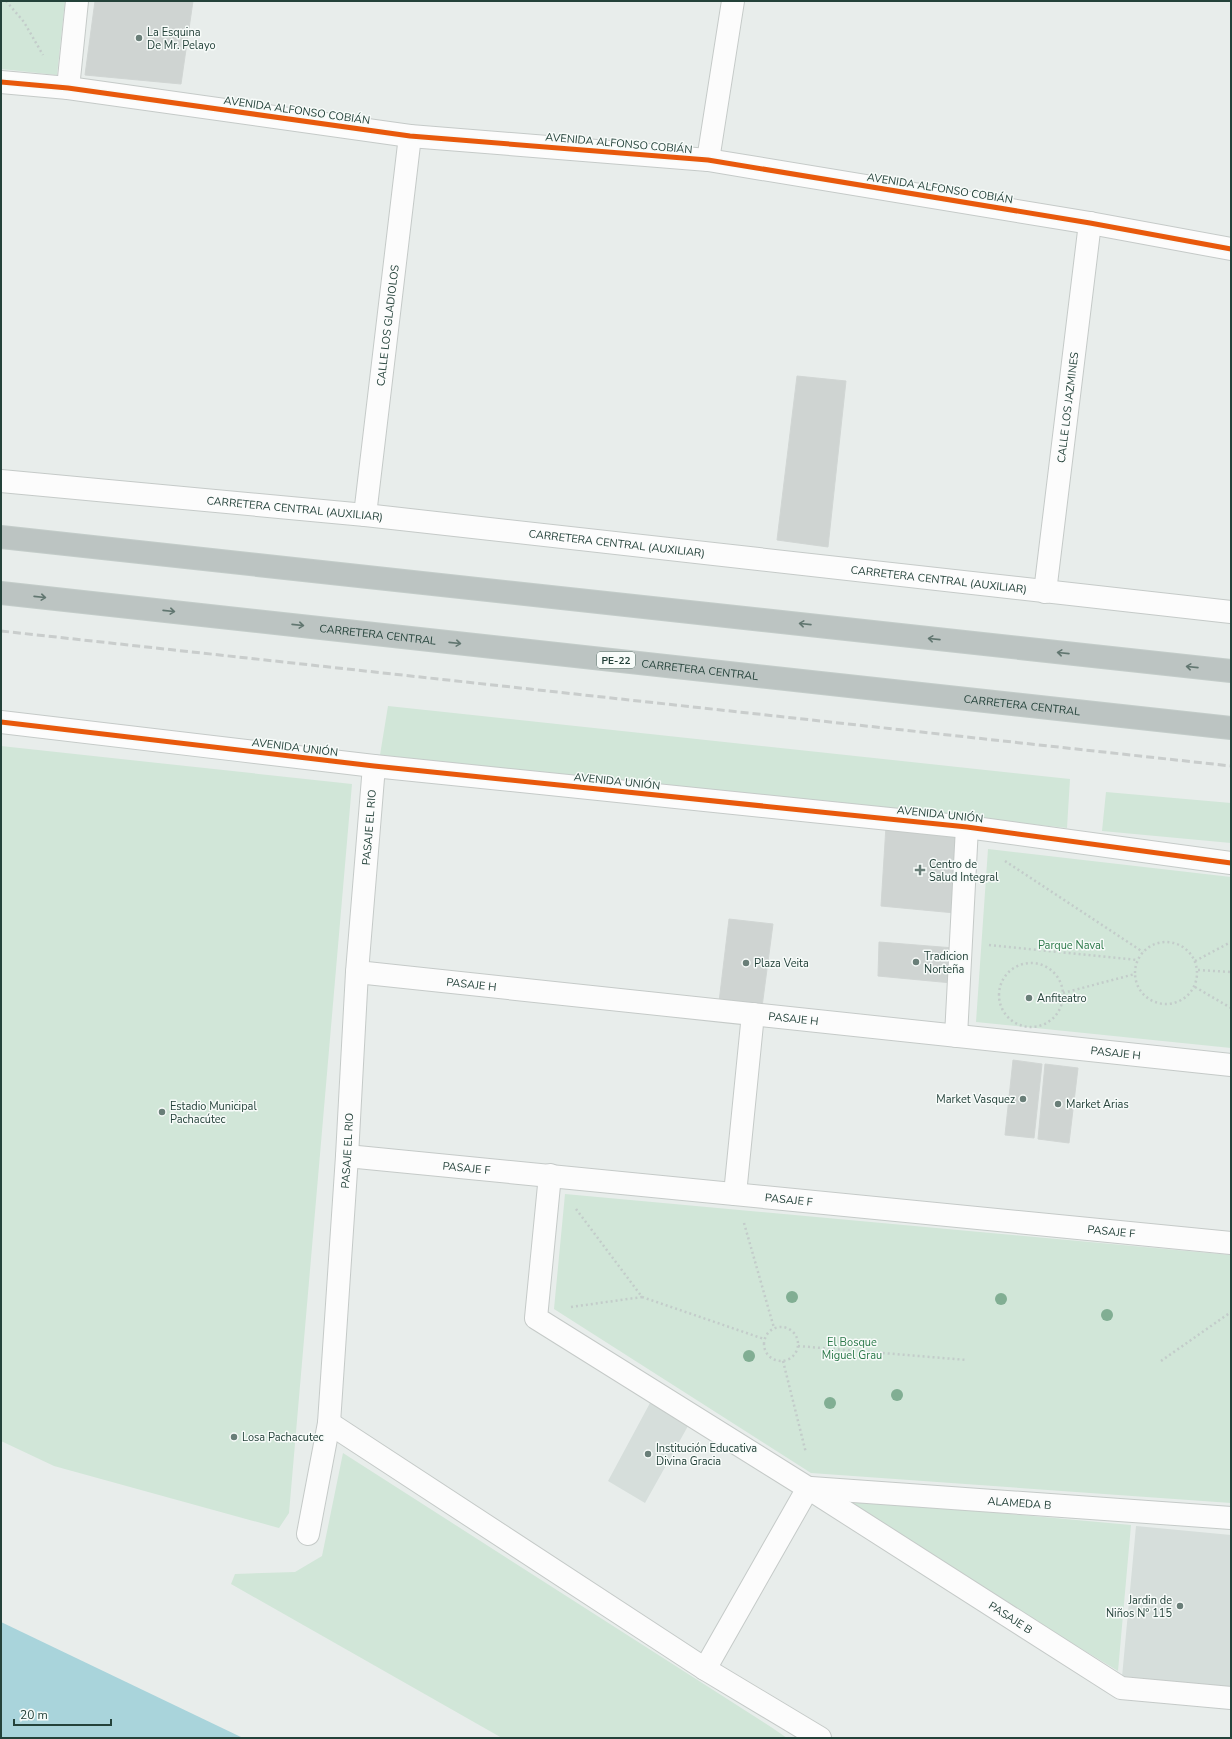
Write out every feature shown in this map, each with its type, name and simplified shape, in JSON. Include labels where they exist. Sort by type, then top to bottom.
[{"type":"highway","points":[[1,537],[1231,671]]},
{"type":"highway","name":"CARRETERA CENTRAL","points":[[1,593],[1231,728]]},
{"type":"street","points":[[68,88],[77,1]]},
{"type":"street","points":[[708,160],[733,1]]},
{"type":"street","name":"AVENIDA ALFONSO COBIÁN","points":[[1,82],[68,88],[410,136],[708,160],[1090,223],[1231,249]]},
{"type":"street","name":"CALLE LOS GLADIOLOS","points":[[365,515],[410,136]]},
{"type":"street","name":"CALLE LOS JAZMINES","points":[[1045,592],[1090,223]]},
{"type":"street","name":"CARRETERA CENTRAL (AUXILIAR)","points":[[1,481],[365,515],[1231,612]]},
{"type":"street","name":"AVENIDA UNIÓN","points":[[1,722],[374,766],[967,827],[1231,863]]},
{"type":"street","name":"PASAJE EL RIO","points":[[308,1534],[329,1423],[347,1156],[357,972],[374,766]]},
{"type":"street","points":[[956,1036],[967,827]]},
{"type":"street","name":"PASAJE H","points":[[357,972],[1231,1065]]},
{"type":"street","points":[[735,1194],[753,1014]]},
{"type":"street","name":"PASAJE F","points":[[347,1156],[1231,1243]]},
{"type":"street","name":"PASAJE B","points":[[550,1175],[536,1318],[808,1488],[1121,1688],[1231,1698]]},
{"type":"street","points":[[329,1423],[705,1669],[820,1738]]},
{"type":"street","points":[[705,1669],[808,1488]]},
{"type":"street","name":"ALAMEDA B","points":[[808,1488],[1231,1518]]},
{"type":"path","points":[[6,1],[24,22],[43,56]]},
{"type":"path","points":[[1002,860],[1143,952]]},
{"type":"path","points":[[1161,942],[1172,942],[1190,952],[1198,970],[1195,987],[1189,995],[1182,1001],[1163,1005],[1153,1002],[1146,997],[1139,989],[1135,974],[1137,960],[1143,952],[1151,945],[1161,942]]},
{"type":"path","points":[[1195,961],[1231,942]]},
{"type":"path","points":[[983,944],[1137,960]]},
{"type":"path","points":[[1009,1024],[1017,1025],[1033,1027],[1041,1026],[1052,1021],[1062,1005],[1063,993],[1060,980],[1050,969],[1031,962],[1011,969],[1002,979],[998,992],[1003,1012],[1017,1025]]},
{"type":"path","points":[[1198,970],[1231,972]]},
{"type":"path","points":[[1063,993],[1135,974]]},
{"type":"path","points":[[1195,987],[1231,1008]]},
{"type":"path","points":[[574,1206],[642,1297]]},
{"type":"path","points":[[742,1217],[774,1328]]},
{"type":"path","points":[[569,1307],[642,1297],[764,1339]]},
{"type":"path","points":[[1161,1361],[1231,1312]]},
{"type":"path","points":[[774,1328],[786,1328],[795,1334],[798,1346],[793,1355],[784,1361],[772,1359],[765,1350],[764,1339],[770,1330],[774,1328]]},
{"type":"path","points":[[798,1346],[968,1360]]},
{"type":"path","points":[[784,1361],[808,1458]]},
{"type":"shaded area","name":"Institución Educativa Divina Gracia","points":[[650,1403],[688,1426],[645,1503],[608,1481]]},
{"type":"shaded area","name":"Jardin de Niños N° 115","points":[[1136,1526],[1231,1535],[1231,1687],[1122,1677]]},
{"type":"green space","points":[[1,1],[65,1],[57,75],[1,69]]},
{"type":"green space","points":[[388,706],[1070,779],[1067,828],[380,755]]},
{"type":"green space","name":"Estadio Municipal Pachacútec","points":[[1,746],[352,784],[289,1513],[279,1528],[54,1466],[1,1441]]},
{"type":"green space","points":[[1106,792],[1231,803],[1231,843],[1102,831]]},
{"type":"green space","name":"Parque Naval","points":[[988,849],[1231,877],[1231,1048],[976,1022]]},
{"type":"green space","name":"El Bosque Miguel Grau","points":[[565,1194],[1231,1255],[1231,1503],[811,1473],[554,1309]]},
{"type":"green space","points":[[343,1453],[787,1738],[502,1738],[231,1584],[235,1574],[295,1572],[322,1556]]},
{"type":"green space","points":[[854,1500],[1131,1525],[1118,1671],[851,1509],[850,1503]]},
{"type":"water","points":[[1,1622],[243,1738],[1,1738]]},
{"type":"building","name":"La Esquina De Mr. Pelayo","points":[[95,1],[193,1],[181,84],[85,75]]},
{"type":"building","points":[[797,376],[846,381],[828,547],[777,540]]},
{"type":"building","name":"Centro de Salud Integral","points":[[886,826],[960,833],[955,913],[881,906]]},
{"type":"building","name":"Plaza Veita","points":[[729,919],[773,924],[762,1007],[719,1002]]},
{"type":"building","name":"Tradicion Norteña","points":[[879,942],[954,948],[952,983],[878,976]]},
{"type":"building","name":"Market Vasquez","points":[[1013,1060],[1042,1064],[1034,1138],[1005,1135]]},
{"type":"building","name":"Market Arias","points":[[1045,1064],[1078,1068],[1069,1143],[1038,1139]]},
{"type":"railway","points":[[1,631],[1231,766]]},
{"type":"cycle path","points":[[1,82],[68,88],[410,136],[708,160],[1090,223],[1231,249]]},
{"type":"cycle path","points":[[1,722],[374,766],[967,827],[1231,863]]},
{"type":"place","name":"La Esquina De Mr. Pelayo","points":[[139,38]]},
{"type":"place","name":"Centro de Salud Integral","points":[[920,870]]},
{"type":"place","name":"Tradicion Norteña","points":[[916,962]]},
{"type":"place","name":"Plaza Veita","points":[[746,963]]},
{"type":"place","name":"Anfiteatro","points":[[1029,998]]},
{"type":"place","name":"Market Vasquez","points":[[1023,1099]]},
{"type":"place","name":"Market Arias","points":[[1058,1104]]},
{"type":"place","name":"Estadio Municipal Pachacútec","points":[[162,1112]]},
{"type":"place","name":"Losa Pachacutec","points":[[234,1437]]},
{"type":"place","name":"Institución Educativa Divina Gracia","points":[[648,1454]]},
{"type":"place","name":"Jardin de Niños N° 115","points":[[1180,1606]]}]
